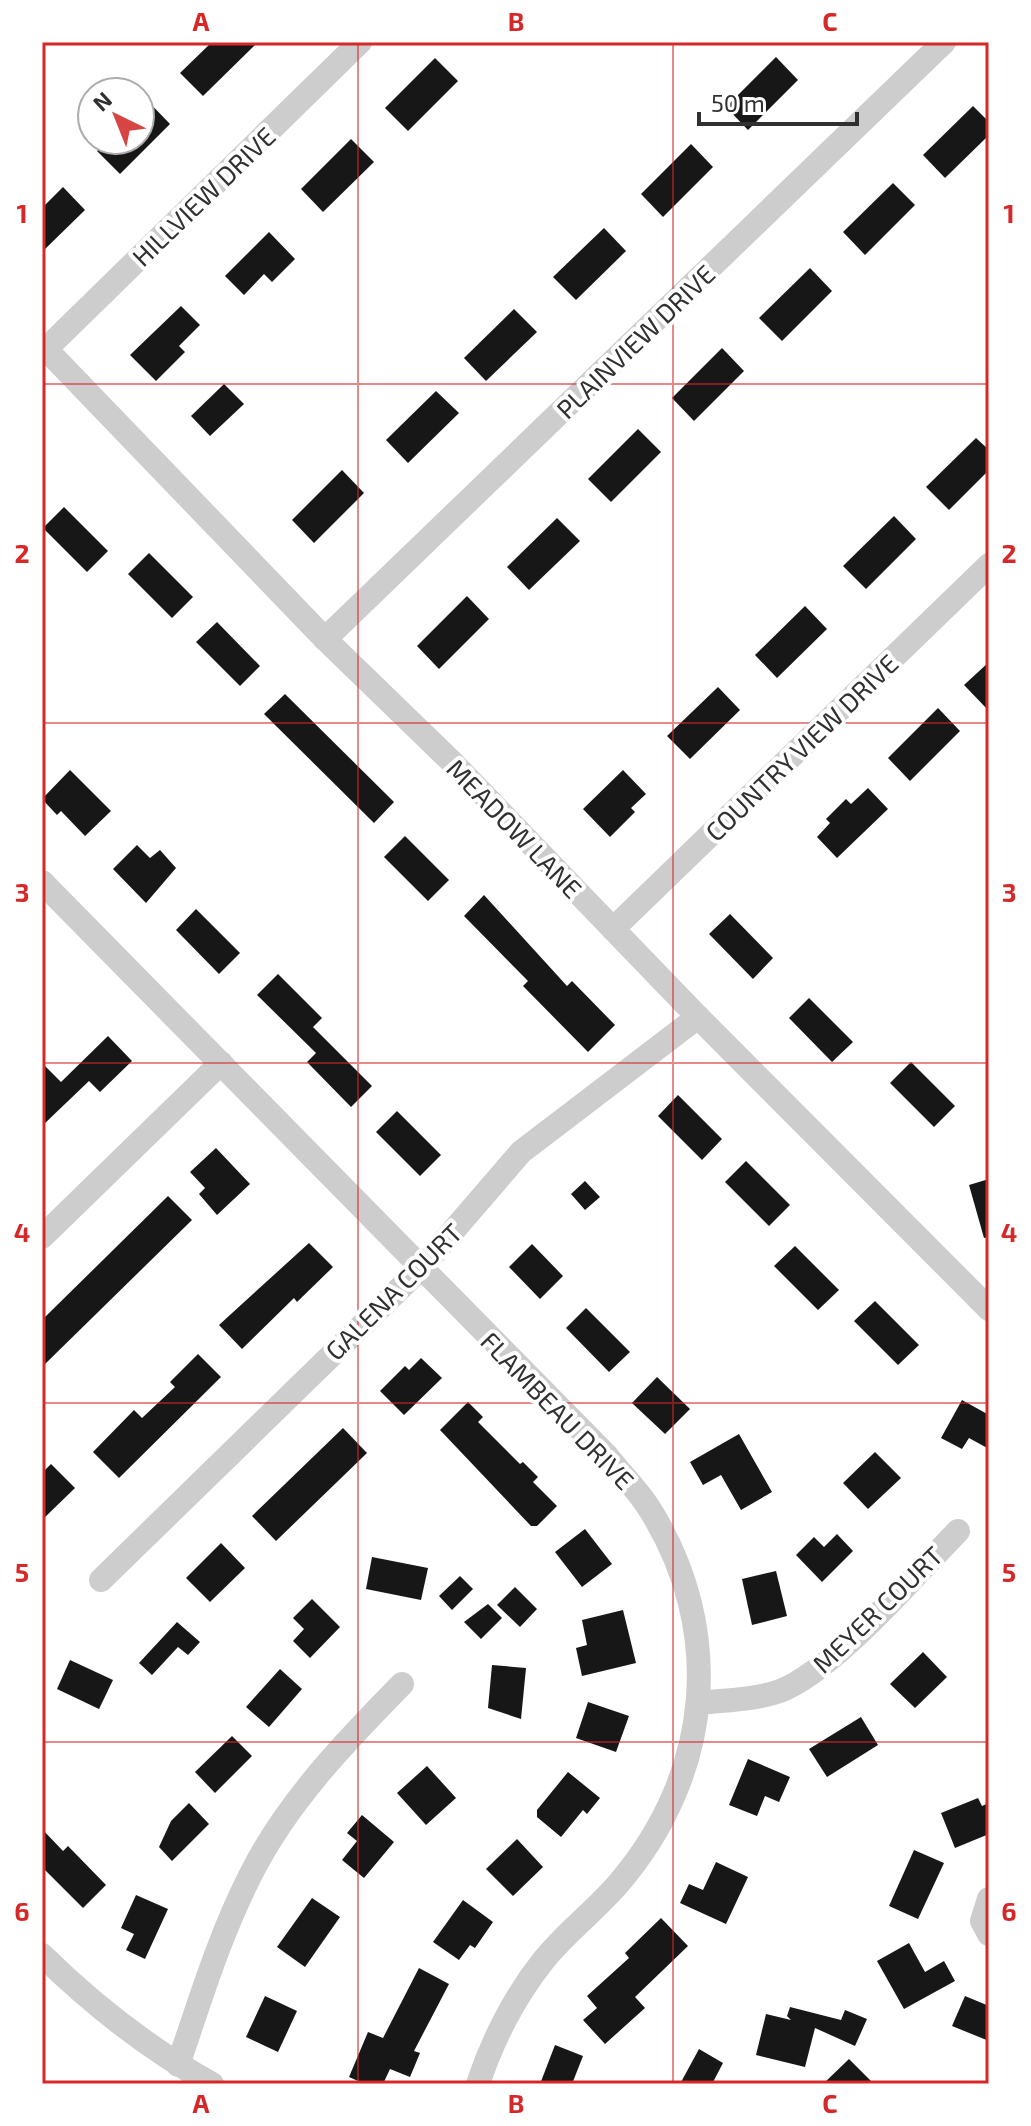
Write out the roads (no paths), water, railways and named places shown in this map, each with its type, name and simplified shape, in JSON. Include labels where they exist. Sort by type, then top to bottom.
[{"type":"street","name":"HILLVIEW DRIVE","points":[[44,347],[360,42]]},
{"type":"street","name":"PLAINVIEW DRIVE","points":[[325,639],[944,42]]},
{"type":"street","name":"MEADOW LANE","points":[[44,347],[325,639],[451,761],[698,1017],[989,1309]]},
{"type":"street","name":"COUNTRY VIEW DRIVE","points":[[613,929],[989,565]]},
{"type":"street","name":"FLAMBEAU DRIVE","points":[[42,882],[607,1456],[648,1507],[681,1571],[697,1638],[700,1703],[680,1782],[653,1837],[618,1884],[542,1962],[504,2022],[478,2084]]},
{"type":"street","name":"GALENA COURT","points":[[101,1580],[421,1268],[521,1152],[698,1017]]},
{"type":"street","points":[[42,1237],[221,1063]]},
{"type":"street","name":"MEYER COURT","points":[[700,1703],[750,1698],[803,1680],[829,1660],[958,1531]]},
{"type":"street","points":[[178,2065],[218,1947],[251,1873],[294,1805],[355,1732],[402,1684]]},
{"type":"street","points":[[989,1899],[982,1921],[989,1934]]},
{"type":"street","points":[[42,1955],[85,1997],[178,2065],[212,2084]]}]
